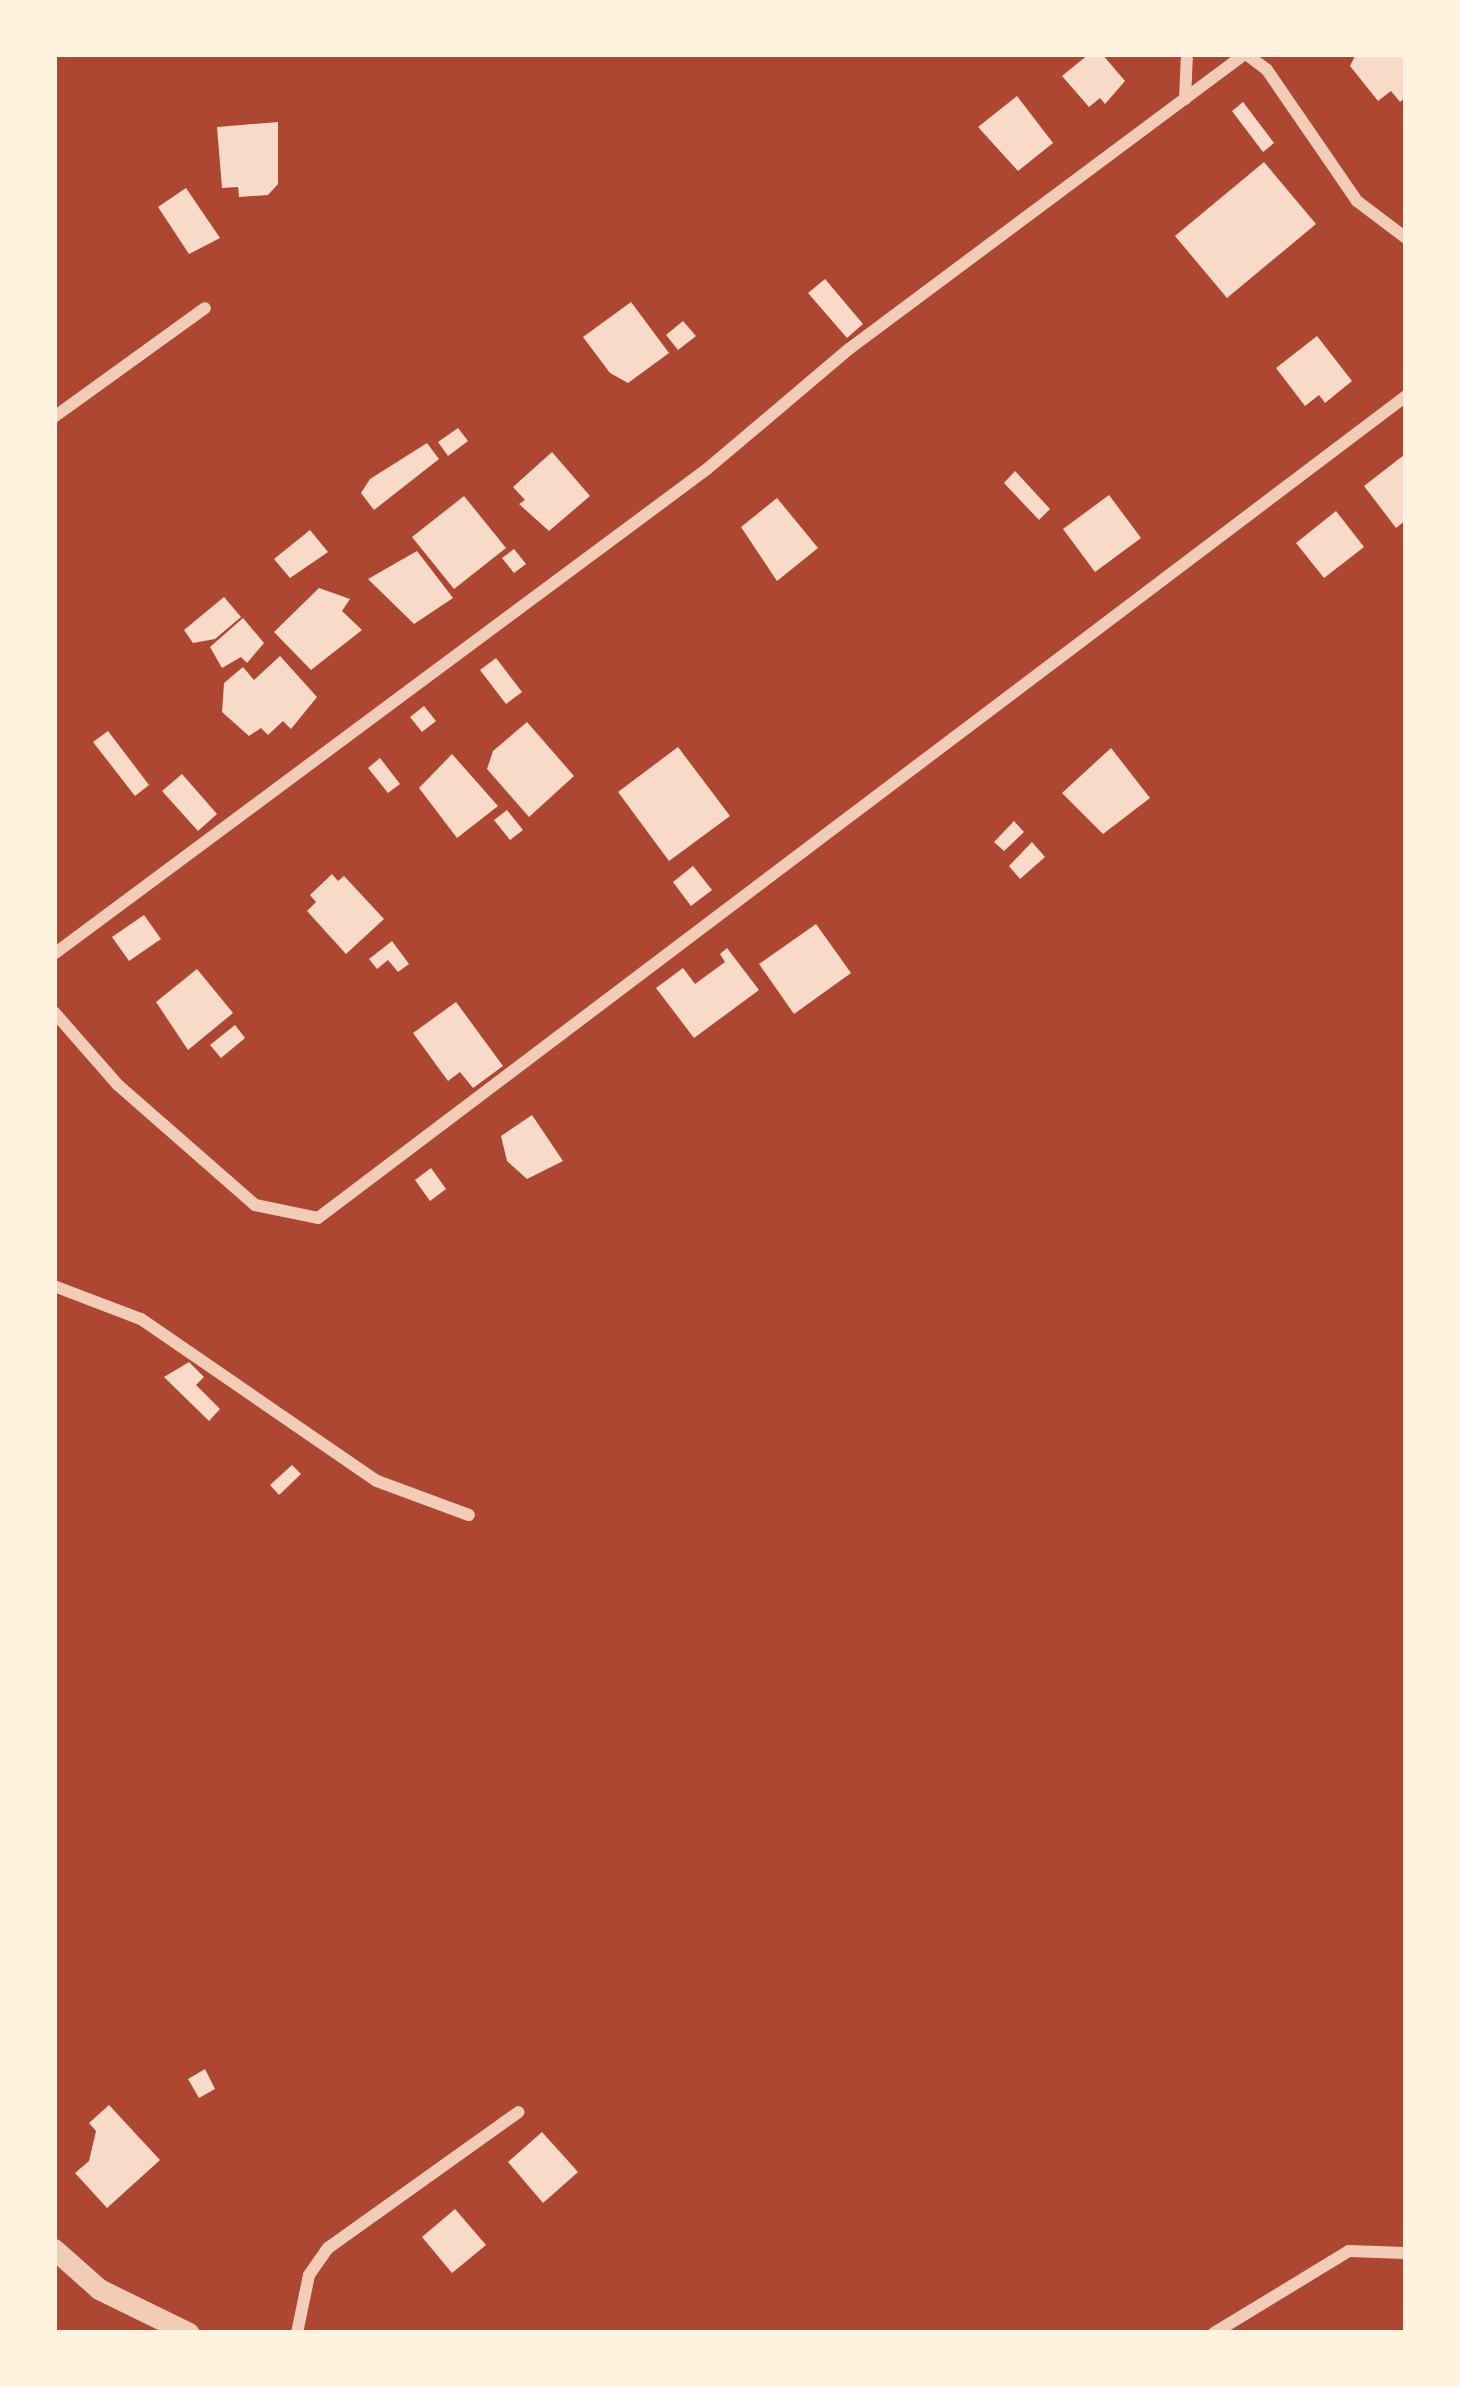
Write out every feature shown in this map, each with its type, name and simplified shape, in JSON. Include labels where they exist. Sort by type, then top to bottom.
[{"type":"street","points":[[1184,100],[1187,54]]},
{"type":"street","points":[[54,954],[707,469],[849,349],[1245,54],[1267,70],[1357,201],[1406,238]]},
{"type":"street","points":[[54,417],[205,308]]},
{"type":"street","points":[[54,1012],[118,1085],[255,1205],[318,1218],[1406,396]]},
{"type":"street","points":[[54,1286],[141,1319],[377,1481],[469,1515]]},
{"type":"street","points":[[297,2333],[309,2275],[328,2248],[519,2112]]},
{"type":"street","points":[[54,2249],[115,2298],[189,2333]]},
{"type":"street","points":[[1214,2333],[1349,2251],[1406,2253]]},
{"type":"shaded area","points":[[54,54],[1406,54],[1406,2333],[54,2333]]},
{"type":"building","points":[[1089,54],[1102,54],[1125,81],[1105,104],[1100,98],[1089,107],[1062,76]]},
{"type":"building","points":[[1356,54],[1406,54],[1406,97],[1400,102],[1391,91],[1378,101],[1350,66]]},
{"type":"building","points":[[1017,96],[1053,143],[1018,171],[978,127]]},
{"type":"building","points":[[1243,102],[1274,143],[1263,152],[1232,111]]},
{"type":"building","points":[[278,122],[278,184],[268,195],[239,197],[238,187],[222,188],[217,127]]},
{"type":"building","points":[[1264,162],[1316,224],[1227,298],[1175,236]]},
{"type":"building","points":[[186,188],[220,238],[189,254],[158,207]]},
{"type":"building","points":[[825,279],[863,324],[847,338],[808,293]]},
{"type":"building","points":[[631,302],[669,353],[628,383],[610,373],[583,337]]},
{"type":"building","points":[[683,321],[696,336],[678,350],[666,335]]},
{"type":"building","points":[[1317,336],[1352,381],[1325,403],[1319,395],[1305,406],[1276,368]]},
{"type":"building","points":[[458,428],[468,441],[448,456],[438,442]]},
{"type":"building","points":[[427,443],[439,459],[374,510],[361,493],[370,479]]},
{"type":"building","points":[[552,452],[590,496],[549,531],[519,504],[525,500],[513,487]]},
{"type":"building","points":[[1404,455],[1406,520],[1396,528],[1364,486]]},
{"type":"building","points":[[1015,471],[1050,509],[1039,520],[1004,483]]},
{"type":"building","points":[[1109,495],[1141,538],[1095,572],[1063,529]]},
{"type":"building","points":[[464,496],[506,548],[454,589],[412,537]]},
{"type":"building","points":[[777,498],[818,548],[777,581],[741,527]]},
{"type":"building","points":[[1336,511],[1364,547],[1324,578],[1296,543]]},
{"type":"building","points":[[310,530],[328,552],[290,578],[274,559]]},
{"type":"building","points":[[514,549],[526,564],[514,573],[502,558]]},
{"type":"building","points":[[417,551],[453,598],[414,624],[368,579]]},
{"type":"building","points":[[319,588],[350,599],[342,611],[362,630],[311,670],[274,632]]},
{"type":"building","points":[[224,597],[241,617],[215,639],[193,643],[184,630]]},
{"type":"building","points":[[243,618],[264,643],[247,663],[241,657],[222,668],[210,647]]},
{"type":"building","points":[[280,656],[317,697],[291,729],[283,721],[268,735],[261,728],[249,736],[222,712],[224,683],[243,667],[254,680]]},
{"type":"building","points":[[496,658],[522,692],[506,704],[480,670]]},
{"type":"building","points":[[424,706],[436,721],[422,732],[410,717]]},
{"type":"building","points":[[527,722],[574,776],[529,817],[487,769],[493,751]]},
{"type":"building","points":[[108,731],[149,785],[135,796],[93,742]]},
{"type":"building","points":[[678,747],[730,816],[669,861],[618,792]]},
{"type":"building","points":[[1111,748],[1150,798],[1103,834],[1062,793]]},
{"type":"building","points":[[452,754],[498,806],[457,838],[419,788]]},
{"type":"building","points":[[380,758],[400,784],[388,793],[368,768]]},
{"type":"building","points":[[182,774],[217,814],[198,831],[162,791]]},
{"type":"building","points":[[507,810],[523,830],[510,840],[494,820]]},
{"type":"building","points":[[1014,821],[1024,832],[1004,851],[994,842]]},
{"type":"building","points":[[1032,842],[1045,857],[1020,879],[1009,866]]},
{"type":"building","points":[[693,866],[712,890],[691,906],[673,882]]},
{"type":"building","points":[[332,874],[338,881],[344,876],[384,919],[346,954],[307,911],[316,902],[310,895]]},
{"type":"building","points":[[144,915],[161,939],[129,961],[112,937]]},
{"type":"building","points":[[816,924],[851,973],[794,1014],[759,964]]},
{"type":"building","points":[[392,941],[409,964],[398,972],[388,960],[377,969],[369,959]]},
{"type":"building","points":[[727,948],[759,990],[694,1038],[656,988],[683,968],[695,984],[725,962],[720,954]]},
{"type":"building","points":[[197,969],[233,1013],[188,1050],[156,1002]]},
{"type":"building","points":[[456,1002],[503,1066],[473,1088],[460,1072],[448,1081],[413,1033]]},
{"type":"building","points":[[235,1025],[245,1038],[221,1058],[210,1045]]},
{"type":"building","points":[[532,1115],[563,1161],[527,1179],[507,1161],[501,1136]]},
{"type":"building","points":[[431,1168],[446,1189],[430,1201],[415,1180]]},
{"type":"building","points":[[189,1362],[204,1377],[196,1385],[220,1409],[209,1421],[164,1377]]},
{"type":"building","points":[[292,1465],[301,1474],[279,1495],[270,1485]]},
{"type":"building","points":[[205,2069],[215,2089],[199,2098],[188,2079]]},
{"type":"building","points":[[109,2105],[160,2160],[107,2208],[75,2173],[89,2161],[96,2131],[89,2123]]},
{"type":"building","points":[[542,2132],[578,2172],[543,2203],[508,2162]]},
{"type":"building","points":[[455,2209],[486,2245],[452,2273],[422,2237]]}]
